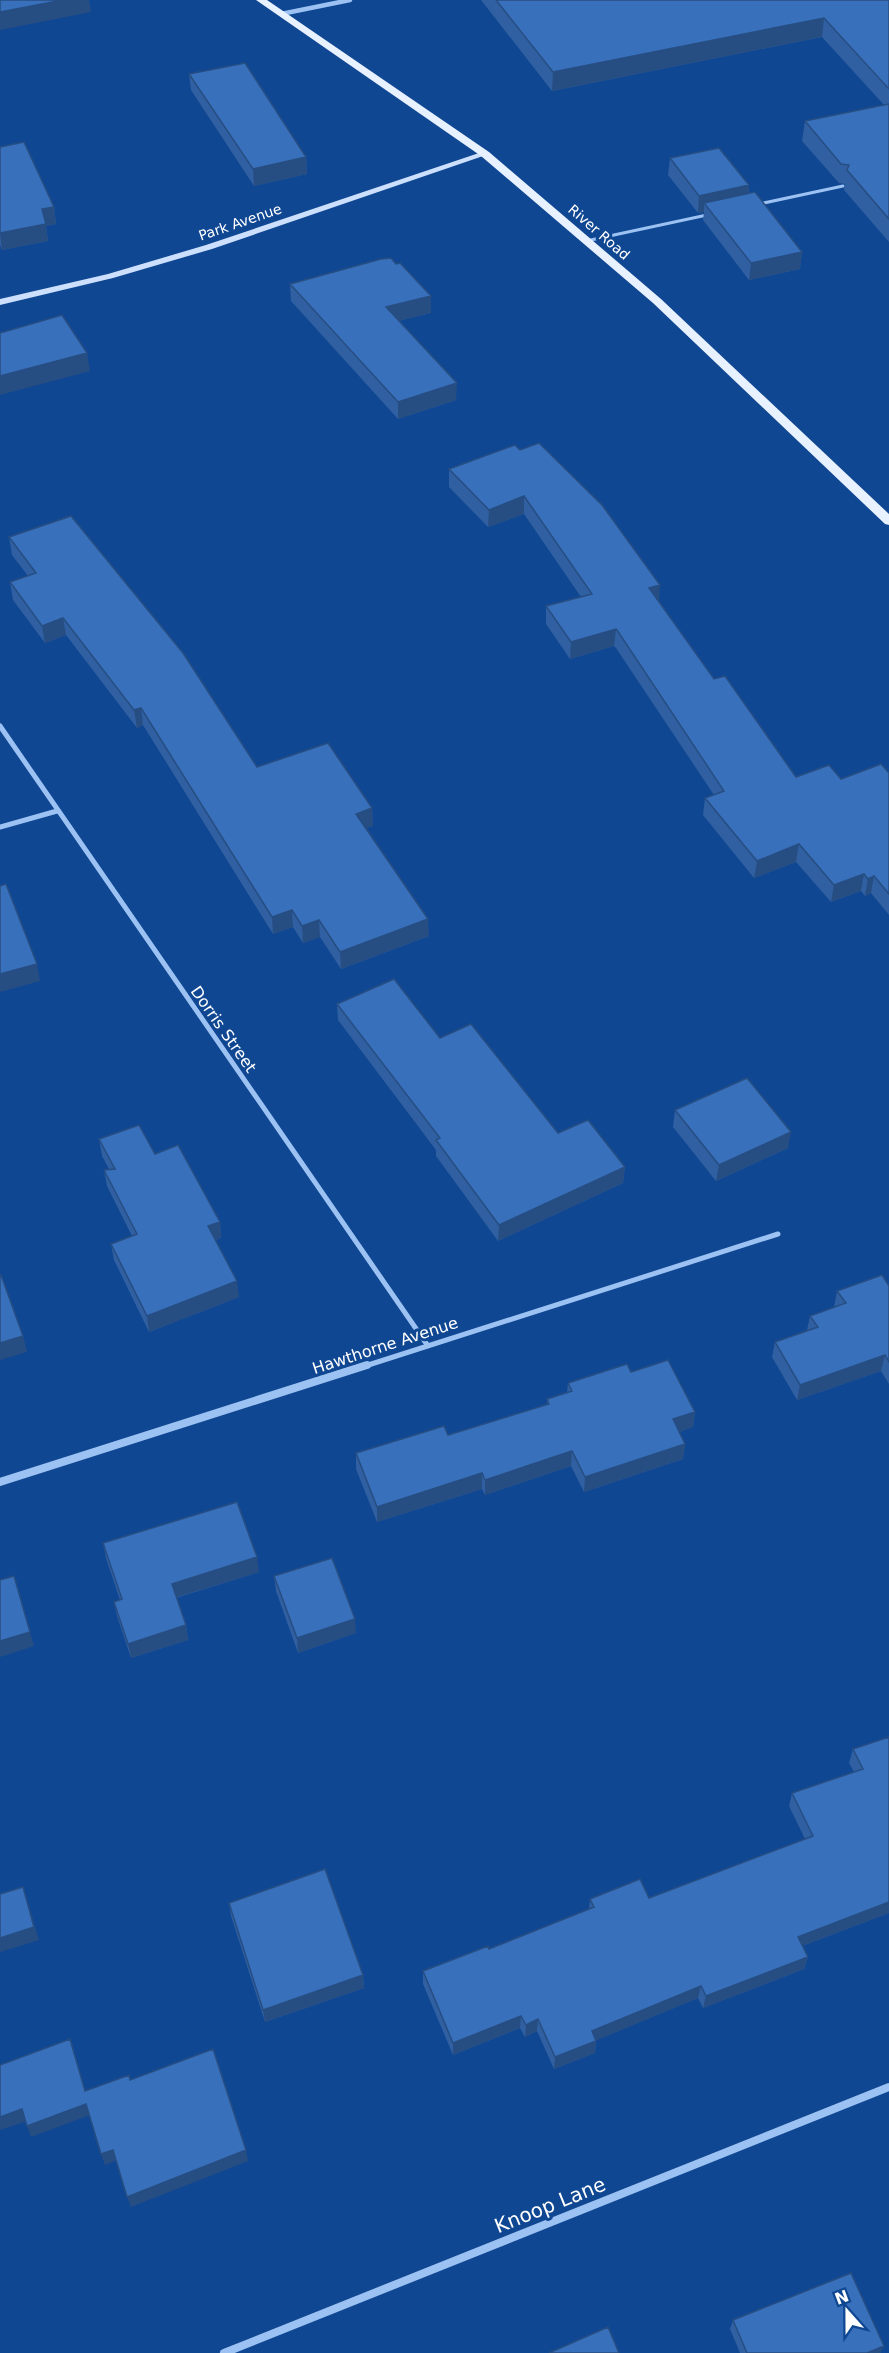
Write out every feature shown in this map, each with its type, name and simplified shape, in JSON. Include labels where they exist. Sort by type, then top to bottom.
[{"type":"main road","name":"River Road","points":[[261,0],[485,154],[657,301],[889,521]]},
{"type":"street","points":[[281,14],[350,0]]},
{"type":"street","name":"Park Avenue","points":[[0,302],[110,276],[209,247],[485,154]]},
{"type":"street","name":"Dorris Street","points":[[0,726],[57,812],[428,1346]]},
{"type":"street","points":[[0,827],[57,812]]},
{"type":"street","name":"Hawthorne Avenue","points":[[0,1482],[778,1234]]},
{"type":"street","name":"Knoop Lane","points":[[224,2353],[889,2087]]},
{"type":"lane","points":[[758,204],[843,186]]},
{"type":"lane","points":[[586,241],[712,214]]},
{"type":"building","points":[[0,0],[63,0],[0,12]]},
{"type":"building","points":[[496,0],[889,0],[889,89],[824,18],[553,72]]},
{"type":"building","points":[[245,63],[306,157],[253,169],[189,74]]},
{"type":"building","points":[[889,104],[889,219],[847,170],[849,165],[841,164],[805,121]]},
{"type":"building","points":[[24,142],[54,207],[42,209],[46,224],[0,233],[0,147]]},
{"type":"building","points":[[719,148],[749,185],[699,196],[670,158]]},
{"type":"building","points":[[755,192],[802,252],[751,263],[704,203]]},
{"type":"building","points":[[391,258],[396,264],[400,263],[431,296],[386,307],[457,383],[398,402],[290,284]]},
{"type":"building","points":[[62,315],[87,353],[0,376],[0,333]]},
{"type":"building","points":[[539,443],[602,505],[660,585],[649,588],[714,679],[725,676],[796,777],[829,765],[841,779],[881,764],[889,773],[889,894],[874,876],[868,879],[864,874],[834,885],[799,844],[757,861],[705,798],[724,791],[617,630],[571,642],[546,606],[592,594],[524,496],[489,510],[449,469],[515,445],[520,450]]},
{"type":"building","points":[[71,516],[183,653],[257,767],[328,743],[372,808],[356,814],[428,919],[340,952],[319,920],[302,926],[292,910],[272,917],[141,708],[134,710],[63,618],[42,626],[10,582],[36,573],[9,537]]},
{"type":"building","points":[[6,884],[37,964],[0,974],[0,886]]},
{"type":"building","points":[[394,979],[440,1038],[471,1024],[558,1133],[588,1120],[625,1167],[499,1225],[436,1140],[440,1138],[337,1004]]},
{"type":"building","points":[[747,1078],[791,1132],[719,1165],[675,1110]]},
{"type":"building","points":[[139,1125],[155,1154],[178,1145],[220,1222],[208,1226],[237,1281],[147,1316],[111,1244],[137,1234],[104,1170],[115,1169],[99,1139]]},
{"type":"building","points":[[0,1275],[23,1336],[0,1343]]},
{"type":"building","points":[[882,1275],[889,1286],[889,1362],[885,1355],[800,1385],[775,1342],[818,1327],[810,1316],[846,1303],[837,1291]]},
{"type":"building","points":[[668,1360],[695,1412],[673,1419],[685,1444],[585,1477],[572,1451],[485,1480],[482,1473],[377,1507],[356,1453],[444,1426],[448,1435],[549,1404],[547,1399],[572,1391],[568,1383],[627,1364],[631,1372]]},
{"type":"building","points":[[237,1502],[257,1557],[172,1584],[186,1625],[128,1644],[114,1602],[122,1599],[103,1543]]},
{"type":"building","points":[[332,1558],[355,1619],[297,1638],[274,1576]]},
{"type":"building","points":[[14,1576],[30,1632],[0,1641],[0,1580]]},
{"type":"building","points":[[889,1737],[889,1902],[798,1937],[808,1957],[706,1996],[701,1986],[592,2031],[596,2041],[555,2057],[538,2019],[526,2025],[521,2016],[453,2043],[423,1971],[488,1946],[489,1949],[594,1907],[590,1899],[640,1879],[649,1898],[813,1836],[792,1793],[863,1769],[853,1749]]},
{"type":"building","points":[[325,1869],[363,1975],[263,2010],[229,1903]]},
{"type":"building","points":[[23,1887],[34,1927],[0,1938],[0,1894]]},
{"type":"building","points":[[70,2039],[85,2091],[129,2075],[130,2080],[213,2049],[246,2150],[127,2197],[113,2150],[101,2154],[86,2104],[27,2126],[22,2109],[0,2117],[0,2065]]},
{"type":"building","points":[[851,2273],[884,2346],[867,2353],[747,2353],[733,2320]]},
{"type":"building","points":[[608,2327],[619,2353],[549,2353]]}]
